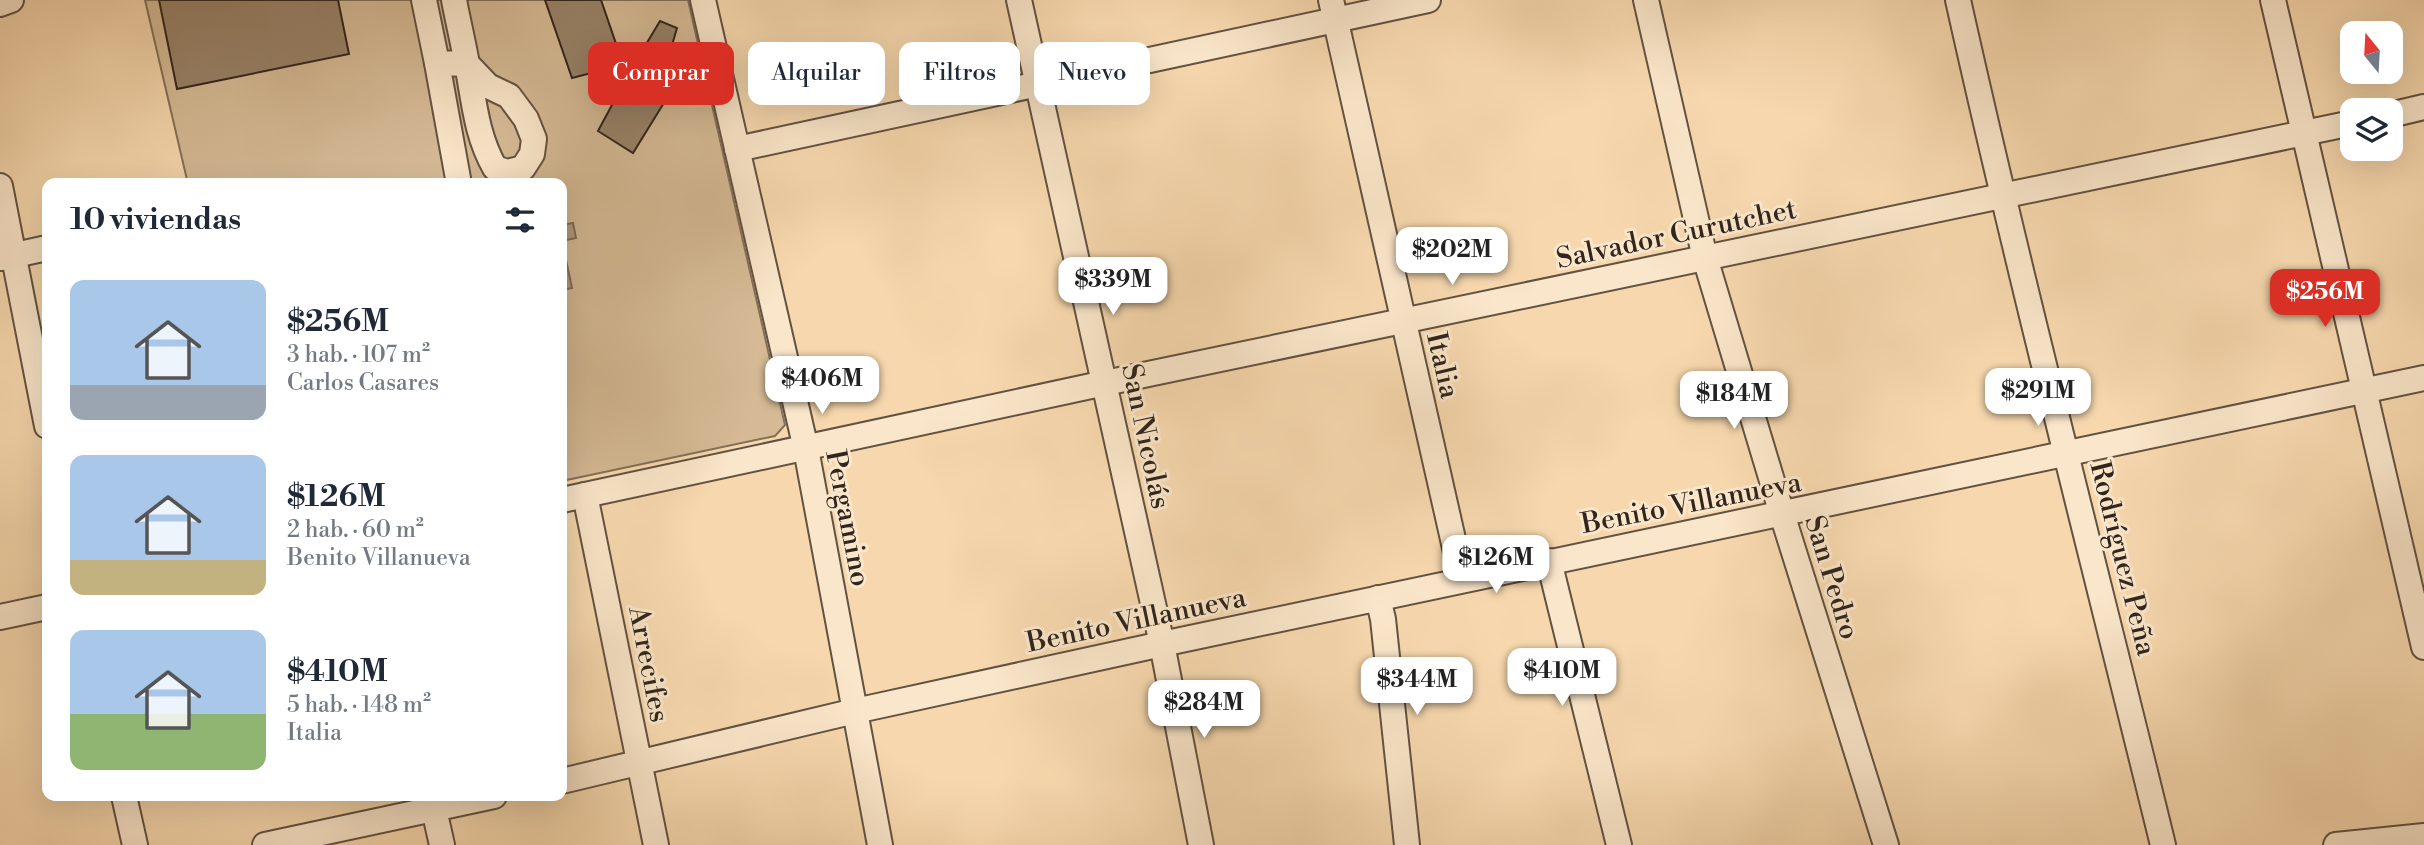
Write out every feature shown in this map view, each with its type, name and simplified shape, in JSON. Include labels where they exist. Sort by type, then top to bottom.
[{"type":"street","points":[[0,4],[11,0]]},
{"type":"street","points":[[424,0],[458,178]]},
{"type":"street","points":[[437,64],[467,64],[454,0]]},
{"type":"street","name":"Pergamino","points":[[703,0],[806,449],[880,845]]},
{"type":"street","name":"San Nicolás","points":[[1019,0],[1034,71]]},
{"type":"street","points":[[1150,56],[1333,10],[1428,0]]},
{"type":"street","name":"San Pedro","points":[[1646,0],[1706,258],[1782,514],[1886,845]]},
{"type":"street","name":"Rodríguez Peña","points":[[1958,0],[2002,196],[2163,845]]},
{"type":"street","points":[[2273,0],[2424,647]]},
{"type":"street","name":"Italia","points":[[1333,10],[1462,579]]},
{"type":"street","points":[[737,149],[1034,86]]},
{"type":"street","name":"San Nicolás","points":[[1042,105],[1162,644],[1201,845]]},
{"type":"street","points":[[2403,112],[2424,107]]},
{"type":"street","name":"Salvador Curutchet","points":[[574,498],[1105,383],[2340,126]]},
{"type":"street","points":[[0,186],[7,257],[42,405]]},
{"type":"street","points":[[7,257],[42,249]]},
{"type":"street","name":"Benito Villanueva","points":[[567,780],[855,711],[1462,579],[2424,378]]},
{"type":"street","name":"Arrecifes","points":[[574,498],[656,845]]},
{"type":"street","points":[[1549,561],[1619,845]]},
{"type":"street","points":[[1378,598],[1383,619],[1408,845]]},
{"type":"street","points":[[0,617],[42,608]]},
{"type":"street","points":[[125,801],[135,845]]},
{"type":"street","points":[[265,845],[450,801]]},
{"type":"street","points":[[433,803],[442,845]]},
{"type":"street","points":[[2336,845],[2424,836]]},
{"type":"shaded area","points":[[145,0],[688,0],[698,42],[588,42],[588,105],[712,105],[785,425],[775,436],[567,480],[567,178],[187,178]]},
{"type":"shaded area","points":[[573,223],[576,238],[567,240],[567,224]]},
{"type":"shaded area","points":[[567,264],[572,288],[567,289]]},
{"type":"building","points":[[159,0],[338,0],[349,54],[177,89]]},
{"type":"building","points":[[545,0],[601,0],[615,42],[588,42],[588,74],[572,78]]},
{"type":"building","points":[[660,21],[677,28],[673,42],[647,42]]},
{"type":"building","points":[[612,105],[663,105],[633,153],[598,131]]}]
